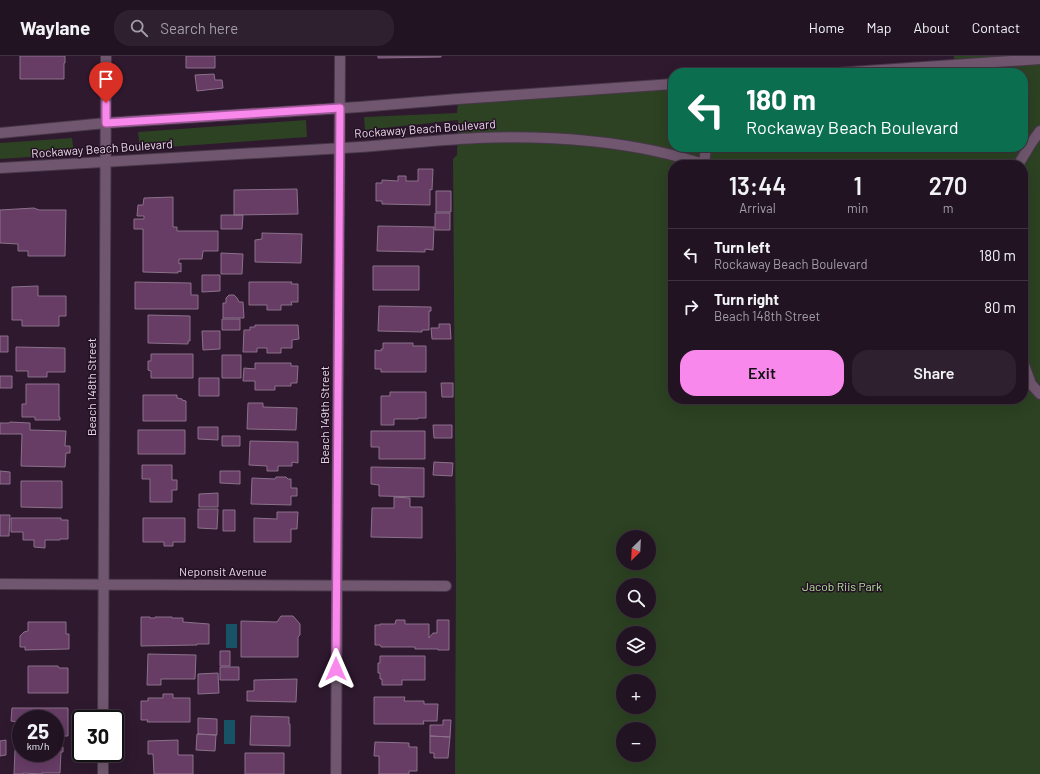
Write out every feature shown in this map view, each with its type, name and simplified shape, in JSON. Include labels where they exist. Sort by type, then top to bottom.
[{"type":"street","name":"Beach 148th Street","points":[[103,710],[106,56]]},
{"type":"street","name":"Beach 149th Street","points":[[336,774],[340,56]]},
{"type":"street","points":[[910,68],[1040,59]]},
{"type":"street","name":"Rockaway Beach Boulevard","points":[[0,133],[106,123],[668,84]]},
{"type":"street","points":[[1028,149],[1040,132]]},
{"type":"street","name":"Rockaway Beach Boulevard","points":[[0,168],[340,148],[476,138],[560,139],[625,146],[688,160]]},
{"type":"street","points":[[1028,375],[1031,383]]},
{"type":"street","points":[[1028,380],[1040,394]]},
{"type":"street","name":"Neponsit Avenue","points":[[0,584],[446,586]]},
{"type":"street","points":[[103,762],[103,774]]},
{"type":"green space","name":"Jacob Riis Park","points":[[954,56],[1040,56],[1040,774],[455,774],[456,570],[453,159],[457,155],[458,120],[365,130],[364,117],[457,113],[458,99],[668,84],[668,152],[1028,152],[1028,68],[910,68],[954,65]]},
{"type":"green space","points":[[306,120],[307,137],[140,149],[138,132]]},
{"type":"green space","points":[[72,138],[74,154],[0,159],[0,143]]},
{"type":"water","points":[[226,624],[237,624],[237,648],[226,648]]},
{"type":"water","points":[[224,720],[235,720],[235,744],[224,744]]},
{"type":"building","points":[[20,56],[65,56],[64,79],[20,79]]},
{"type":"building","points":[[186,56],[215,56],[215,68],[186,68]]},
{"type":"building","points":[[378,56],[441,56],[441,57],[378,58]]},
{"type":"building","points":[[214,74],[215,80],[222,80],[223,88],[197,91],[195,75]]},
{"type":"building","points":[[418,169],[433,169],[432,190],[430,189],[430,205],[382,204],[382,201],[376,201],[376,183],[382,183],[382,180],[398,181],[398,176],[406,176],[406,181],[418,181]]},
{"type":"building","points":[[297,189],[298,214],[234,215],[234,190]]},
{"type":"building","points":[[436,191],[451,191],[451,212],[436,212]]},
{"type":"building","points":[[173,197],[173,227],[177,227],[177,231],[218,231],[218,251],[203,251],[202,259],[179,259],[179,264],[181,263],[181,272],[178,271],[178,273],[143,272],[143,229],[134,229],[134,219],[144,219],[144,216],[137,216],[138,205],[143,205],[144,198]]},
{"type":"building","points":[[34,208],[39,210],[66,210],[65,256],[28,256],[28,251],[18,251],[18,244],[0,243],[0,210]]},
{"type":"building","points":[[435,213],[450,213],[450,230],[435,230]]},
{"type":"building","points":[[221,215],[243,215],[242,229],[221,229]]},
{"type":"building","points":[[378,226],[434,227],[433,250],[425,249],[425,252],[377,251]]},
{"type":"building","points":[[262,233],[302,234],[301,263],[255,262],[255,240],[262,239]]},
{"type":"building","points":[[221,253],[243,254],[242,274],[221,274]]},
{"type":"building","points":[[373,266],[419,266],[419,290],[373,290]]},
{"type":"building","points":[[202,275],[220,275],[220,291],[202,292]]},
{"type":"building","points":[[135,282],[191,283],[191,295],[198,295],[198,309],[135,309]]},
{"type":"building","points":[[249,282],[292,282],[291,284],[298,284],[298,302],[291,302],[292,305],[281,305],[281,310],[267,310],[267,305],[249,305]]},
{"type":"building","points":[[38,286],[38,296],[66,296],[66,316],[59,316],[59,326],[22,326],[22,320],[12,320],[12,287]]},
{"type":"building","points":[[229,295],[234,295],[239,302],[243,302],[244,318],[223,318],[223,303],[226,303],[226,298]]},
{"type":"building","points":[[379,306],[431,307],[431,311],[429,311],[429,330],[422,330],[422,332],[378,331]]},
{"type":"building","points":[[148,315],[190,316],[190,341],[188,341],[188,344],[148,343]]},
{"type":"building","points":[[222,319],[240,319],[240,330],[222,330]]},
{"type":"building","points":[[439,324],[450,324],[451,339],[432,339],[431,328],[439,328]]},
{"type":"building","points":[[255,325],[298,325],[299,339],[292,340],[292,348],[281,348],[281,353],[267,353],[267,348],[257,348],[257,352],[243,352],[244,330],[250,330],[250,327],[255,327]]},
{"type":"building","points":[[202,331],[220,331],[220,349],[203,350]]},
{"type":"building","points":[[0,336],[8,336],[8,352],[0,352]]},
{"type":"building","points":[[383,343],[413,343],[413,346],[426,346],[426,372],[381,372],[381,369],[375,369],[375,350],[381,351],[381,349],[383,349]]},
{"type":"building","points":[[16,347],[65,348],[65,372],[47,372],[47,377],[28,377],[28,371],[16,371]]},
{"type":"building","points":[[151,354],[193,354],[193,378],[151,378],[151,371],[148,370],[148,361],[151,361]]},
{"type":"building","points":[[222,355],[241,355],[241,378],[222,378]]},
{"type":"building","points":[[255,363],[291,363],[291,366],[298,366],[297,383],[291,383],[291,386],[275,386],[275,390],[255,390],[255,381],[243,381],[244,368],[255,369]]},
{"type":"building","points":[[0,376],[12,376],[12,388],[0,388]]},
{"type":"building","points":[[199,378],[219,378],[219,396],[199,396]]},
{"type":"building","points":[[441,383],[453,383],[453,397],[442,397]]},
{"type":"building","points":[[26,384],[59,384],[60,420],[35,420],[35,417],[22,417],[22,404],[26,404]]},
{"type":"building","points":[[390,392],[426,392],[426,418],[394,419],[394,425],[381,425],[381,396],[390,396]]},
{"type":"building","points":[[143,395],[177,395],[177,398],[186,401],[186,421],[143,421]]},
{"type":"building","points":[[248,403],[263,403],[263,407],[297,408],[296,430],[247,429]]},
{"type":"building","points":[[0,423],[30,423],[30,430],[66,431],[65,446],[70,446],[70,453],[66,453],[65,467],[21,466],[22,434],[0,434]]},
{"type":"building","points":[[433,425],[452,425],[452,438],[434,438]]},
{"type":"building","points":[[198,427],[218,427],[218,440],[198,439]]},
{"type":"building","points":[[138,430],[185,430],[185,454],[138,454]]},
{"type":"building","points":[[371,431],[425,431],[425,459],[379,459],[379,447],[371,447]]},
{"type":"building","points":[[222,436],[240,436],[240,446],[222,446]]},
{"type":"building","points":[[250,441],[298,442],[298,463],[292,462],[292,466],[278,466],[278,471],[267,471],[267,466],[249,465]]},
{"type":"building","points":[[434,462],[453,463],[452,476],[433,475]]},
{"type":"building","points":[[142,465],[172,465],[172,480],[177,480],[177,490],[172,490],[172,502],[150,502],[150,479],[142,479]]},
{"type":"building","points":[[371,467],[424,468],[424,497],[379,496],[379,485],[371,484]]},
{"type":"building","points":[[0,471],[10,472],[10,484],[0,484]]},
{"type":"building","points":[[220,471],[240,471],[240,484],[220,483]]},
{"type":"building","points":[[276,477],[286,477],[291,479],[291,488],[297,488],[297,496],[291,496],[291,505],[251,504],[252,478],[275,479]]},
{"type":"building","points":[[21,481],[62,481],[62,508],[21,507]]},
{"type":"building","points":[[218,493],[218,507],[199,507],[199,494]]},
{"type":"building","points":[[394,497],[410,498],[410,507],[422,507],[422,538],[371,537],[372,508],[394,508]]},
{"type":"building","points":[[198,509],[218,509],[217,529],[198,528]]},
{"type":"building","points":[[223,510],[235,510],[235,531],[223,531]]},
{"type":"building","points":[[277,512],[298,512],[297,529],[291,529],[291,542],[254,542],[254,518],[277,519]]},
{"type":"building","points":[[0,515],[10,515],[9,536],[0,536]]},
{"type":"building","points":[[11,518],[61,518],[61,520],[68,520],[68,539],[45,540],[45,548],[34,547],[34,540],[23,540],[23,532],[11,532]]},
{"type":"building","points":[[143,518],[185,518],[185,542],[173,542],[173,546],[164,546],[164,542],[143,542]]},
{"type":"building","points":[[281,616],[293,616],[300,624],[300,635],[298,637],[298,657],[241,657],[241,621],[277,622]]},
{"type":"building","points":[[141,617],[183,618],[183,622],[209,624],[209,644],[141,646]]},
{"type":"building","points":[[396,620],[405,620],[405,624],[429,624],[429,638],[433,633],[437,633],[437,620],[449,620],[449,650],[415,649],[415,647],[381,647],[380,645],[375,645],[375,625],[395,624]]},
{"type":"building","points":[[28,622],[66,622],[66,634],[69,634],[69,649],[25,650],[25,647],[20,647],[20,636],[24,632],[28,631]]},
{"type":"building","points":[[220,651],[230,651],[230,666],[220,666]]},
{"type":"building","points":[[148,654],[196,655],[195,679],[161,679],[161,685],[147,685]]},
{"type":"building","points":[[380,656],[425,656],[425,680],[402,680],[402,685],[382,685],[380,673],[378,673]]},
{"type":"building","points":[[28,666],[58,666],[59,668],[68,668],[68,693],[28,693]]},
{"type":"building","points":[[220,667],[239,667],[239,680],[220,680]]},
{"type":"building","points":[[218,673],[219,693],[198,694],[198,674]]},
{"type":"building","points":[[297,679],[296,702],[247,701],[247,691],[254,691],[254,680]]},
{"type":"building","points":[[163,694],[173,694],[173,698],[190,698],[190,722],[147,722],[148,720],[141,720],[141,701],[148,701],[148,698],[163,698]]},
{"type":"building","points":[[374,697],[405,697],[404,701],[424,701],[424,704],[438,704],[437,721],[423,721],[424,724],[374,724]]},
{"type":"building","points":[[12,708],[68,708],[68,736],[64,736],[64,710],[12,710],[11,721]]},
{"type":"building","points":[[251,716],[289,717],[290,746],[250,745]]},
{"type":"building","points":[[198,718],[217,719],[217,735],[198,734]]},
{"type":"building","points":[[443,720],[451,720],[450,737],[430,736],[430,725],[443,725]]},
{"type":"building","points":[[197,734],[216,735],[215,751],[196,750]]},
{"type":"building","points":[[430,736],[450,737],[448,758],[434,758],[434,753],[430,753]]},
{"type":"building","points":[[6,740],[6,755],[0,756],[0,741]]},
{"type":"building","points":[[178,740],[178,755],[193,755],[193,774],[154,774],[153,754],[148,754],[148,741]]},
{"type":"building","points":[[375,742],[409,743],[409,747],[417,747],[417,771],[409,771],[409,774],[379,774],[379,756],[374,756]]},
{"type":"building","points":[[245,753],[284,753],[284,774],[245,774]]},
{"type":"building","points":[[14,762],[61,762],[60,773],[14,774]]},
{"type":"route","points":[[106,103],[106,123],[340,108],[336,669]]}]
